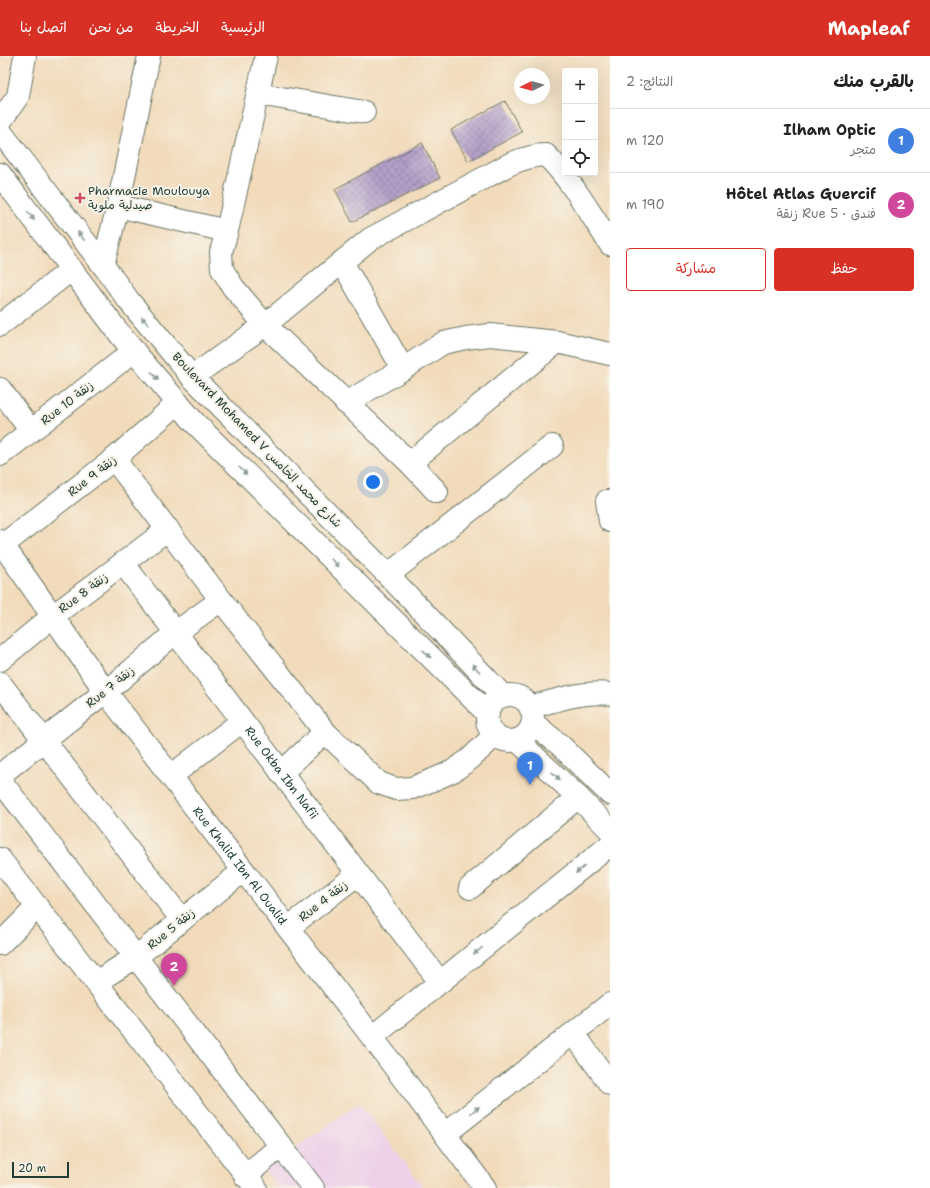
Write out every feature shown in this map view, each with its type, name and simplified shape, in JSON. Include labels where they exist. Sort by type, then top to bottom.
[{"type":"street","points":[[0,122],[18,96],[25,56]]},
{"type":"street","points":[[103,265],[118,206],[149,56]]},
{"type":"street","points":[[266,56],[221,252],[222,269],[233,287],[266,325],[410,463],[437,492]]},
{"type":"street","points":[[258,94],[364,112]]},
{"type":"street","name":"Boulevard Mohamed V شارع محمد الخامس","points":[[0,131],[129,301],[192,377],[388,575],[503,696]]},
{"type":"street","points":[[192,377],[266,325],[370,238],[510,164],[535,155],[546,155],[558,167],[610,244]]},
{"type":"street","points":[[0,174],[6,196],[71,270],[134,351],[194,422],[488,714]]},
{"type":"street","points":[[118,206],[227,231]]},
{"type":"street","points":[[342,262],[403,369]]},
{"type":"street","points":[[0,326],[71,270]]},
{"type":"street","points":[[346,402],[403,369],[443,343],[466,338],[490,335],[558,342],[610,354]]},
{"type":"street","points":[[410,463],[558,342]]},
{"type":"street","name":"Rue 10 زنقة","points":[[0,455],[134,351]]},
{"type":"street","points":[[0,389],[31,431]]},
{"type":"street","name":"Rue 9 زنقة","points":[[2,543],[114,459],[178,403]]},
{"type":"street","points":[[388,575],[552,446]]},
{"type":"street","points":[[114,459],[221,600],[325,732],[379,783],[396,789],[412,788],[435,780],[470,760],[495,735]]},
{"type":"street","name":"Rue 8 زنقة","points":[[0,660],[53,616],[168,529]]},
{"type":"street","name":"Rue Khalid Ibn Al Oualid","points":[[2,543],[105,691],[372,1037],[485,1188]]},
{"type":"street","name":"Rue Okba Ibn Nafii","points":[[123,563],[440,982]]},
{"type":"street","name":"Rue 7 زنقة","points":[[0,775],[175,633],[221,600]]},
{"type":"street","points":[[0,683],[182,920]]},
{"type":"street","points":[[531,715],[570,697],[600,692],[610,694]]},
{"type":"street","points":[[531,715],[530,730],[517,740],[509,741],[495,735],[490,729],[488,722],[488,714],[491,706],[496,700],[503,696],[511,695],[525,701],[531,715],[610,794]]},
{"type":"street","points":[[171,776],[242,721]]},
{"type":"street","points":[[281,773],[325,732]]},
{"type":"street","points":[[517,740],[578,797],[610,830]]},
{"type":"street","points":[[0,780],[313,1188]]},
{"type":"street","points":[[470,888],[578,797]]},
{"type":"street","points":[[372,1037],[610,845]]},
{"type":"street","points":[[0,859],[250,1182],[281,1146]]},
{"type":"street","name":"Rue 5 زنقة","points":[[96,982],[136,957],[243,871]]},
{"type":"street","name":"Rue 4 زنقة","points":[[288,928],[358,874]]},
{"type":"street","points":[[0,944],[37,907]]},
{"type":"street","points":[[445,1134],[574,1034],[610,1004]]},
{"type":"street","points":[[574,1034],[610,1083]]},
{"type":"shaded area","points":[[359,1103],[424,1188],[279,1188],[265,1170]]},
{"type":"building","points":[[505,101],[522,132],[468,161],[451,130]]},
{"type":"building","points":[[422,143],[440,178],[352,222],[335,189]]},
{"type":"place","name":"Pharmacie Moulouya صيدلية ملوية","points":[[80,198]]},
{"type":"place","name":"Ilham Optic","points":[[530,785]]},
{"type":"place","name":"Hôtel Atlas Guercif","points":[[174,986]]}]
